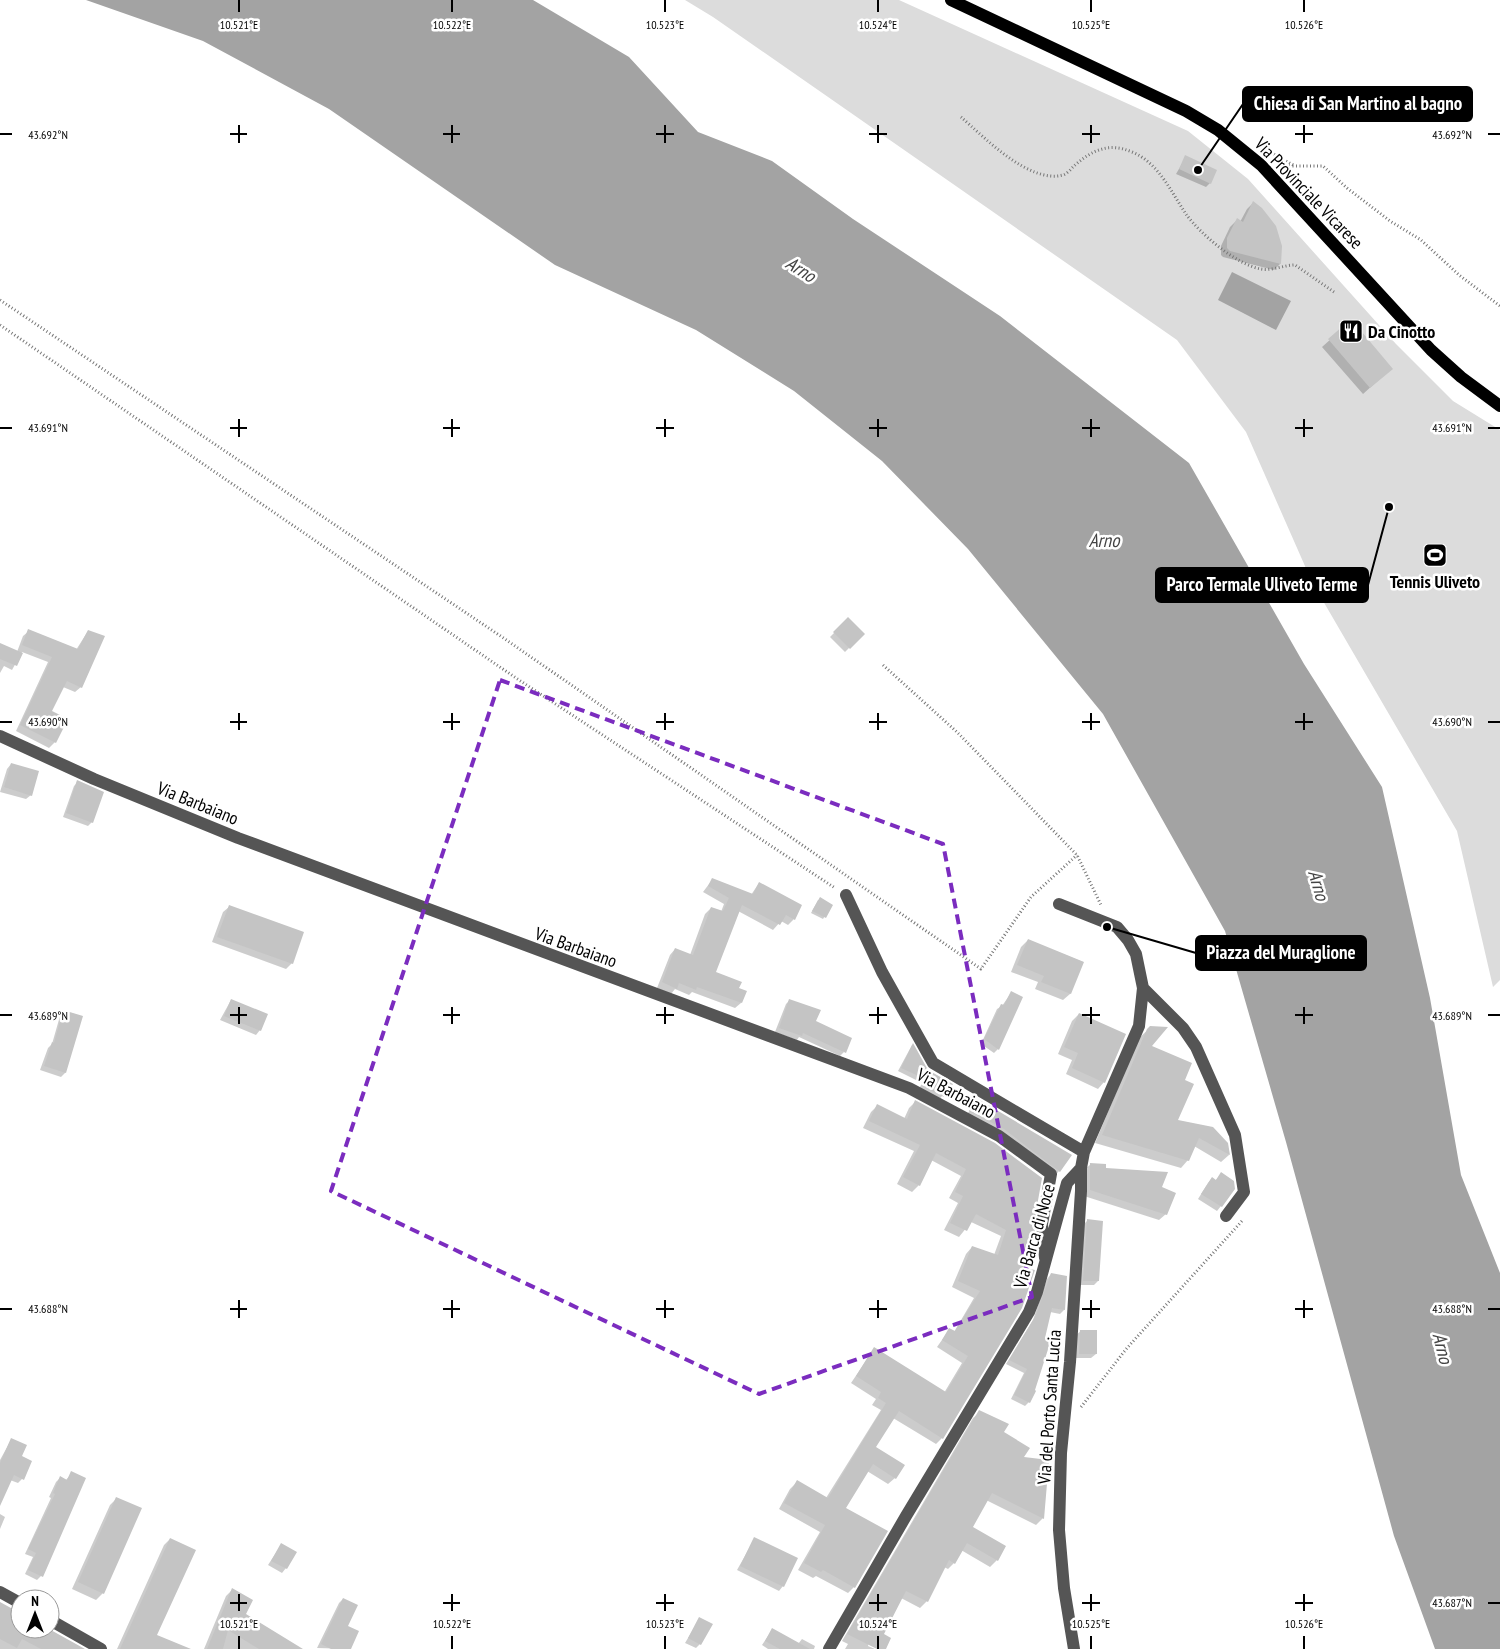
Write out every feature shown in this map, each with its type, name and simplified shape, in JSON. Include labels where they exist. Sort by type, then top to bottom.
[{"type":"main road","name":"Via Provinciale Vicarese","points":[[950,0],[1169,103],[1218,130],[1261,165],[1431,350],[1500,406]]},
{"type":"street","name":"Via Barbaiano","points":[[0,736],[94,780],[238,838],[910,1088],[998,1136],[1051,1174],[1042,1224],[1045,1258]]},
{"type":"street","points":[[846,895],[882,972],[933,1063],[1084,1152]]},
{"type":"street","points":[[1059,904],[1108,922],[1117,928],[1128,940],[1136,954],[1143,988],[1191,1038],[1235,1135],[1239,1153],[1244,1192],[1226,1216]]},
{"type":"street","name":"Via Barca di Noce","points":[[829,1649],[906,1516],[1029,1312],[1037,1292],[1067,1183],[1081,1168],[1084,1152],[1138,1026],[1143,988]]},
{"type":"street","name":"Via del Porto Santa Lucia","points":[[1074,1649],[1064,1588],[1060,1520],[1061,1453],[1070,1362],[1081,1168]]},
{"type":"street","points":[[60,1626],[101,1649]]},
{"type":"path","points":[[961,117],[989,142],[1031,172],[1049,176],[1064,175],[1084,157],[1101,147],[1117,147],[1133,152],[1144,159],[1163,177],[1188,216],[1215,244],[1243,262],[1261,269],[1295,265],[1334,292]]},
{"type":"path","points":[[1295,166],[1323,166],[1346,188],[1390,222],[1421,240],[1459,276],[1500,306]]},
{"type":"path","points":[[0,300],[505,639],[982,969],[1030,897],[1077,855]]},
{"type":"path","points":[[0,326],[516,678],[846,895]]},
{"type":"path","points":[[884,665],[958,733],[1077,855],[1096,892],[1108,922]]},
{"type":"path","points":[[1080,1416],[1081,1407],[1128,1348],[1241,1224],[1244,1216]]},
{"type":"highlighted area","points":[[500,680],[943,844],[1032,1297],[759,1394],[331,1191]]},
{"type":"shaded area","points":[[685,0],[899,0],[1188,131],[1248,179],[1396,344],[1453,401],[1500,430],[1500,980],[1493,987],[1457,831],[1312,582],[1246,432],[1177,340],[713,17]]},
{"type":"water","name":"Arno","points":[[86,0],[533,0],[629,57],[698,132],[772,161],[853,219],[1000,316],[1189,463],[1304,664],[1382,787],[1430,998],[1461,1175],[1500,1273],[1500,1649],[1435,1649],[1394,1536],[1286,1142],[1225,931],[1103,714],[968,549],[882,461],[794,391],[696,330],[555,265],[329,109],[203,41]]},
{"type":"water","points":[[1232,272],[1291,301],[1276,330],[1218,300]]},
{"type":"building","points":[[1185,155],[1217,170],[1211,184],[1179,169]]},
{"type":"building","points":[[1253,201],[1262,208],[1276,226],[1282,246],[1281,264],[1230,251],[1227,248],[1227,238],[1237,218],[1243,222]]},
{"type":"building","points":[[1351,319],[1393,369],[1370,388],[1328,339]]},
{"type":"building","points":[[848,617],[865,634],[850,649],[833,632]]},
{"type":"building","points":[[28,629],[78,649],[88,630],[105,636],[82,688],[67,681],[52,711],[68,719],[56,743],[20,725],[52,657],[22,645]]},
{"type":"building","points":[[0,643],[23,653],[17,666],[0,659]]},
{"type":"building","points":[[11,763],[39,771],[32,796],[4,787]]},
{"type":"building","points":[[77,780],[104,792],[93,823],[66,813]]},
{"type":"building","points":[[712,878],[753,894],[759,882],[802,905],[795,920],[786,915],[780,925],[742,905],[716,972],[742,982],[739,988],[747,991],[742,1003],[697,987],[696,990],[679,983],[677,989],[662,982],[675,948],[693,955],[711,907],[723,911],[729,898],[708,886]]},
{"type":"building","points":[[820,897],[833,905],[826,918],[812,911]]},
{"type":"building","points":[[229,905],[304,932],[293,964],[217,937]]},
{"type":"building","points":[[1028,939],[1084,962],[1071,994],[1041,982],[1044,976],[1017,965]]},
{"type":"building","points":[[1011,991],[1023,997],[999,1050],[984,1039],[1001,1004],[1004,1005]]},
{"type":"building","points":[[231,999],[268,1014],[261,1031],[224,1016]]},
{"type":"building","points":[[789,999],[821,1010],[816,1021],[852,1038],[846,1053],[803,1033],[802,1036],[779,1028]]},
{"type":"building","points":[[63,1010],[83,1016],[66,1073],[44,1066],[52,1042],[54,1043]]},
{"type":"building","points":[[1079,1013],[1126,1034],[1105,1083],[1072,1068],[1078,1053],[1064,1047]]},
{"type":"building","points":[[1150,1026],[1168,1027],[1152,1046],[1192,1063],[1185,1080],[1194,1084],[1178,1120],[1213,1127],[1228,1143],[1230,1155],[1199,1138],[1189,1161],[1102,1135],[1147,1029]]},
{"type":"building","points":[[913,1043],[928,1070],[953,1084],[944,1097],[922,1086],[925,1079],[901,1068]]},
{"type":"building","points":[[978,1099],[1072,1155],[1060,1172],[1004,1129],[969,1111]]},
{"type":"building","points":[[915,1100],[995,1143],[1042,1178],[1034,1223],[1035,1235],[1025,1268],[1035,1270],[1022,1308],[943,1439],[899,1411],[876,1447],[905,1465],[896,1479],[873,1464],[846,1508],[888,1531],[855,1588],[823,1570],[821,1572],[804,1563],[825,1525],[784,1503],[797,1480],[828,1498],[886,1403],[878,1398],[881,1392],[856,1376],[874,1347],[946,1392],[968,1356],[942,1340],[949,1328],[955,1331],[980,1291],[958,1281],[972,1246],[998,1255],[1006,1230],[976,1214],[967,1231],[950,1223],[963,1196],[955,1192],[966,1169],[936,1153],[920,1186],[903,1177],[920,1145],[869,1121],[877,1104],[907,1119]]},
{"type":"building","points":[[1090,1163],[1106,1164],[1106,1168],[1168,1172],[1162,1187],[1176,1193],[1167,1215],[1090,1190]]},
{"type":"building","points":[[1221,1172],[1234,1181],[1235,1189],[1222,1207],[1201,1194],[1212,1177],[1216,1180]]},
{"type":"building","points":[[1087,1219],[1103,1221],[1099,1281],[1083,1281]]},
{"type":"building","points":[[1051,1273],[1067,1276],[1065,1310],[1052,1308],[1045,1338],[1051,1340],[1036,1391],[1030,1403],[1014,1395],[1027,1369],[1009,1360],[1036,1315]]},
{"type":"building","points":[[1080,1330],[1097,1330],[1097,1354],[1079,1354]]},
{"type":"building","points":[[979,1410],[1009,1424],[1004,1432],[1030,1448],[1024,1457],[1049,1460],[1044,1519],[992,1493],[973,1527],[1006,1546],[998,1561],[967,1543],[955,1564],[949,1560],[928,1602],[906,1591],[884,1634],[891,1638],[886,1649],[877,1649],[847,1634]]},
{"type":"building","points":[[11,1438],[27,1445],[22,1456],[32,1461],[24,1480],[14,1475],[0,1506],[0,1463]]},
{"type":"building","points":[[71,1471],[86,1478],[43,1577],[28,1570],[36,1553],[28,1549],[55,1494],[53,1493],[60,1476],[67,1480]]},
{"type":"building","points":[[116,1497],[142,1508],[104,1594],[78,1582]]},
{"type":"building","points":[[754,1537],[798,1558],[784,1587],[740,1566]]},
{"type":"building","points":[[170,1538],[196,1550],[157,1635],[191,1649],[120,1649]]},
{"type":"building","points":[[281,1543],[297,1552],[287,1569],[271,1561]]},
{"type":"building","points":[[232,1588],[253,1600],[246,1614],[303,1649],[259,1649],[228,1630],[223,1649],[207,1649]]},
{"type":"building","points":[[343,1598],[358,1605],[348,1626],[359,1631],[351,1649],[331,1649],[321,1644]]},
{"type":"building","points":[[0,1602],[10,1608],[10,1639],[22,1639],[17,1648],[0,1639]]},
{"type":"building","points":[[699,1617],[713,1624],[701,1645],[688,1638]]},
{"type":"building","points":[[772,1628],[810,1649],[780,1649],[765,1641]]},
{"type":"building","points":[[60,1635],[85,1649],[41,1649],[22,1639],[60,1639]]},
{"type":"place","name":"Chiesa di San Martino al bagno","points":[[1198,170]]},
{"type":"place","name":"Da Cinotto","points":[[1351,331]]},
{"type":"place","name":"Parco Termale Uliveto Terme","points":[[1389,507]]},
{"type":"place","name":"Tennis Uliveto","points":[[1435,555]]},
{"type":"place","name":"Piazza del Muraglione","points":[[1107,927]]}]
